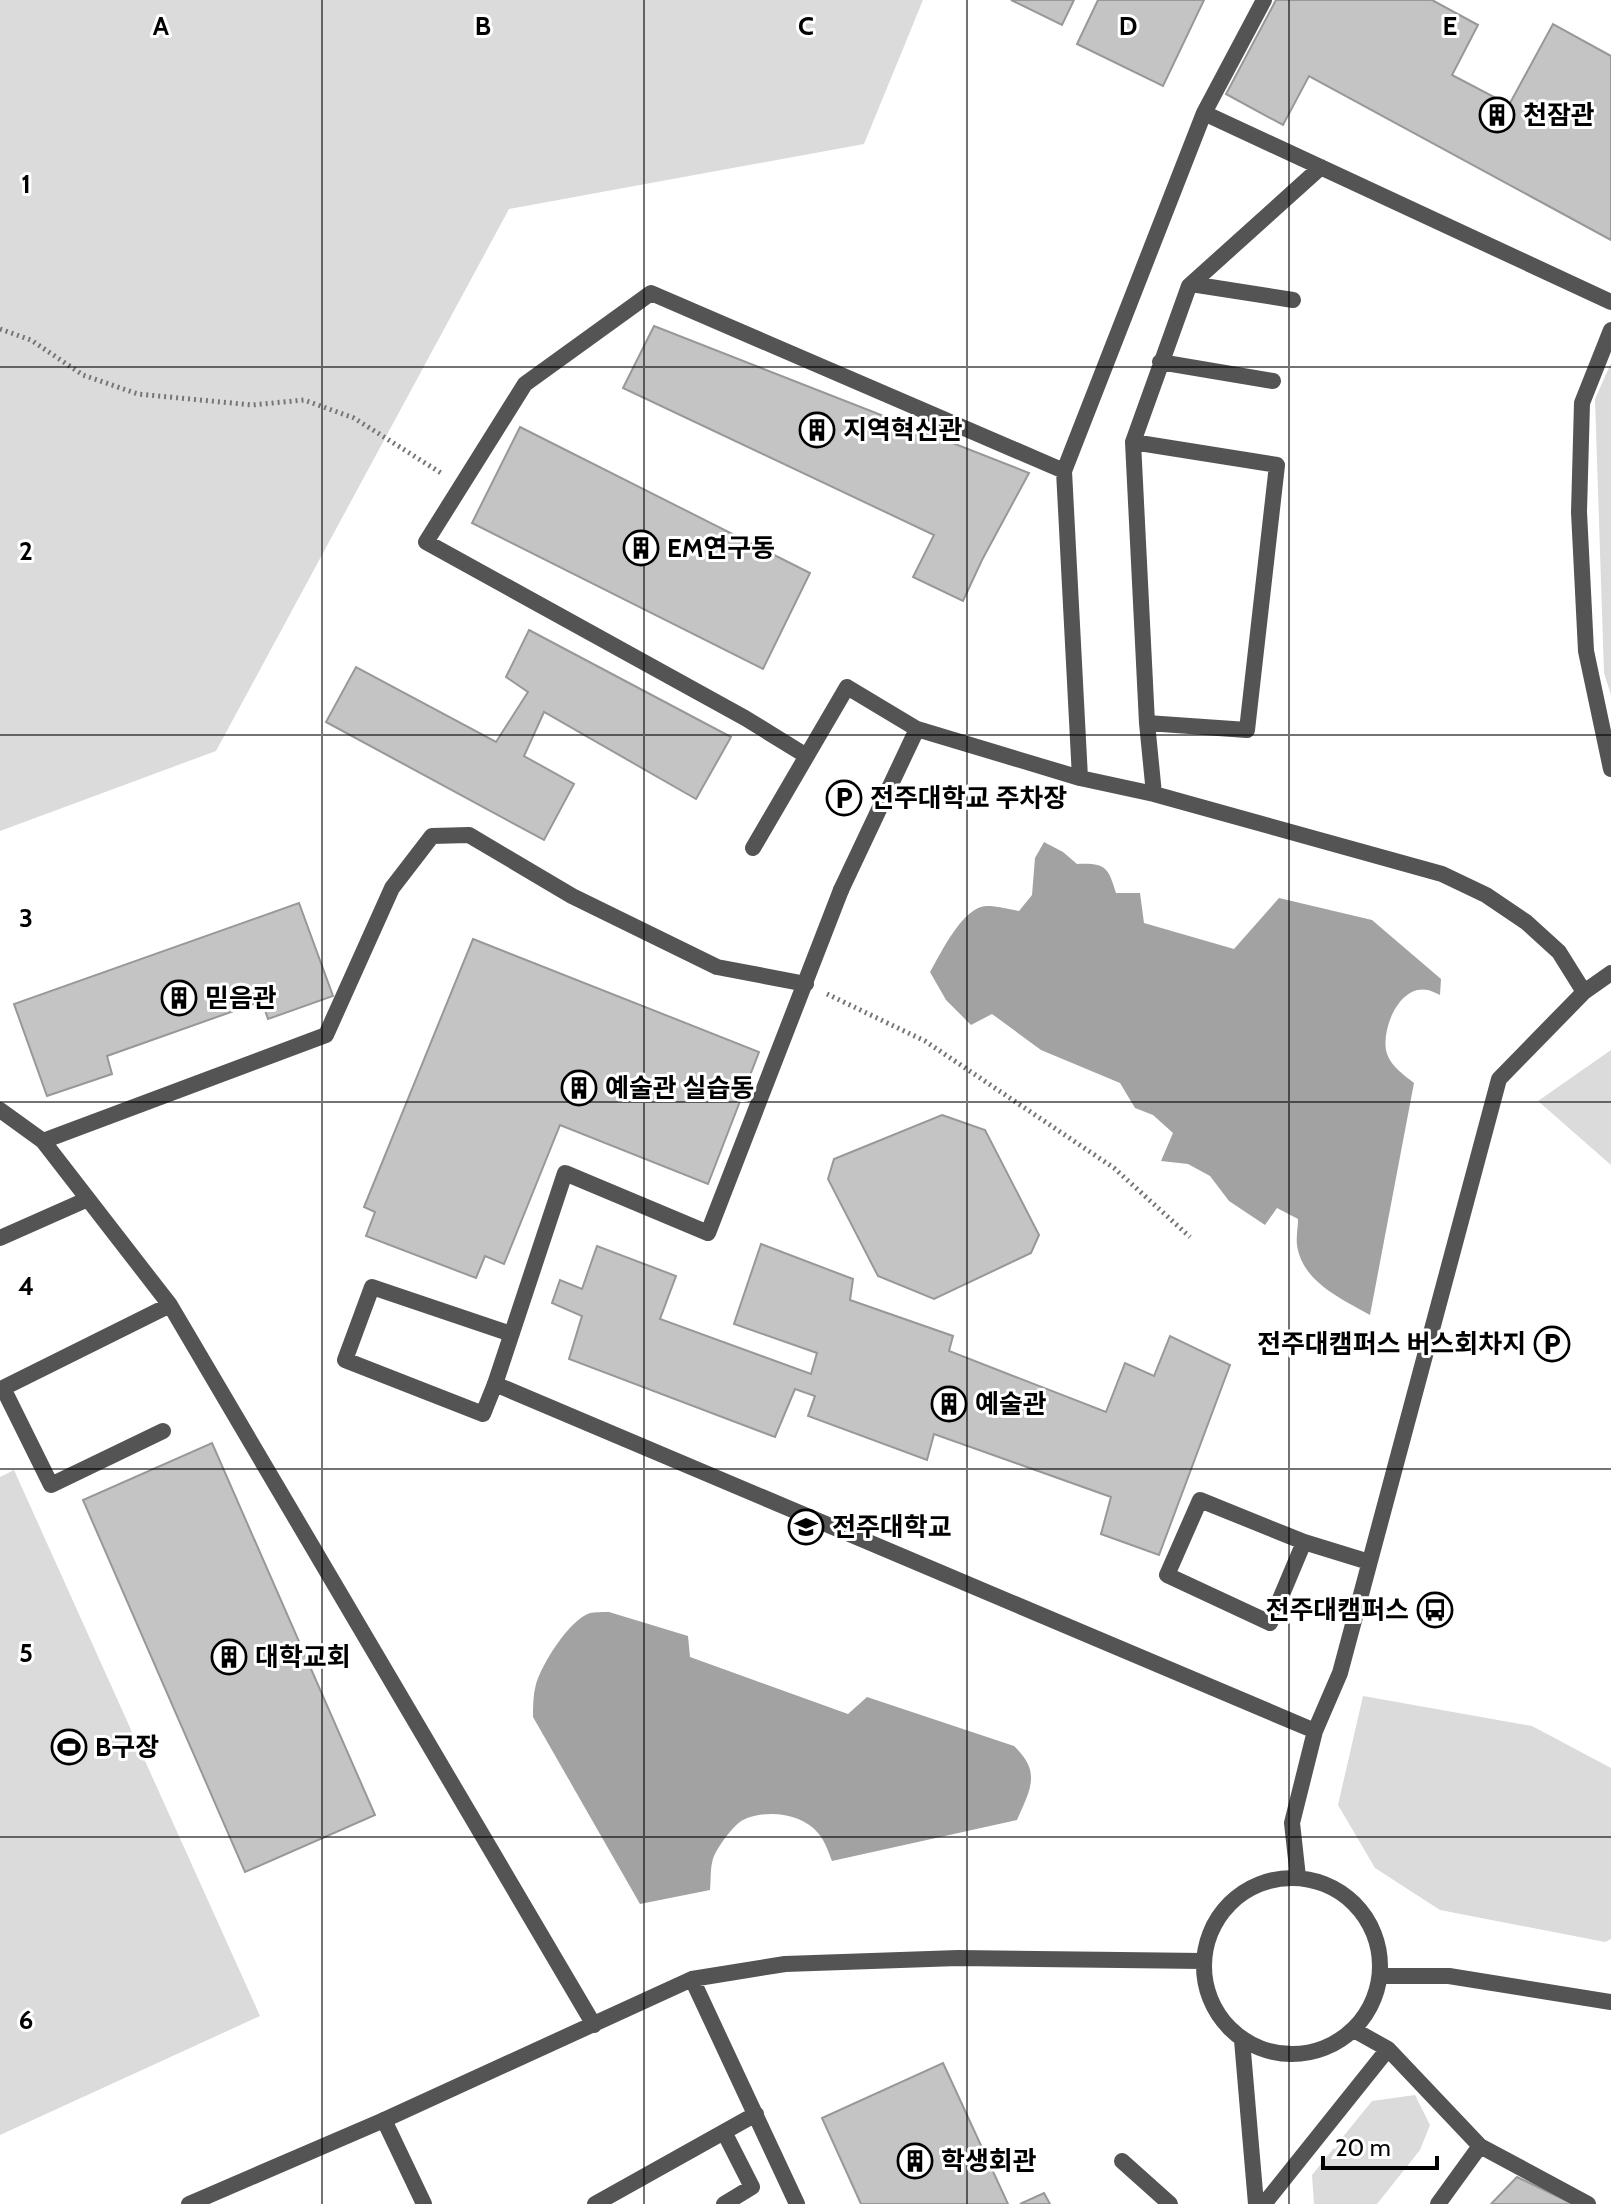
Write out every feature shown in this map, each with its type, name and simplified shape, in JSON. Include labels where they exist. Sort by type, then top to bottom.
[{"type":"street","points":[[1080,778],[1064,471],[1204,113],[1264,0]]},
{"type":"street","points":[[1204,113],[1611,302]]},
{"type":"street","points":[[1154,794],[1147,723],[1133,442],[1191,284],[1321,167]]},
{"type":"street","points":[[1191,284],[1293,300]]},
{"type":"street","points":[[805,755],[745,718],[426,542],[525,384],[651,293],[1064,471]]},
{"type":"street","points":[[1611,330],[1582,403],[1579,512],[1586,651],[1611,769]]},
{"type":"street","points":[[1160,362],[1273,381]]},
{"type":"street","points":[[1133,442],[1277,465],[1247,730],[1147,723]]},
{"type":"street","points":[[753,848],[847,687],[917,729],[1080,778],[1154,794],[1442,874],[1486,895],[1526,922],[1559,952],[1584,992]]},
{"type":"street","points":[[511,1334],[372,1287],[345,1360],[483,1414],[495,1384],[565,1173],[708,1233],[841,890],[917,729]]},
{"type":"street","points":[[43,1141],[326,1035],[392,888],[432,836],[469,835],[572,896],[717,967],[806,984]]},
{"type":"street","points":[[1298,1877],[1292,1823],[1315,1731],[1340,1673],[1499,1079],[1584,992],[1611,973]]},
{"type":"street","points":[[0,1110],[43,1141],[170,1305],[594,2025]]},
{"type":"street","points":[[0,1238],[88,1199]]},
{"type":"street","points":[[163,1431],[51,1485],[3,1388],[170,1305]]},
{"type":"street","points":[[495,1384],[1315,1731]]},
{"type":"street","points":[[1304,1542],[1270,1623],[1167,1575],[1200,1500],[1304,1542],[1369,1562]]},
{"type":"street","points":[[1298,1877],[1326,1883],[1350,1898],[1369,1920],[1379,1947],[1380,1976],[1372,2005],[1354,2030],[1330,2047],[1300,2055],[1270,2052],[1242,2040],[1220,2018],[1207,1991],[1203,1961],[1210,1933],[1223,1909],[1245,1891],[1270,1879],[1298,1877]]},
{"type":"street","points":[[189,2204],[384,2120],[692,1979],[785,1964],[958,1958],[1203,1961]]},
{"type":"street","points":[[1380,1976],[1449,1976],[1611,2002]]},
{"type":"street","points":[[692,1979],[797,2204]]},
{"type":"street","points":[[1354,2030],[1388,2049],[1480,2146],[1588,2204]]},
{"type":"street","points":[[1242,2040],[1256,2204]]},
{"type":"street","points":[[1264,2204],[1388,2049]]},
{"type":"street","points":[[595,2204],[756,2114]]},
{"type":"street","points":[[384,2120],[424,2204]]},
{"type":"street","points":[[724,2132],[752,2187],[724,2204]]},
{"type":"street","points":[[1438,2204],[1480,2146]]},
{"type":"street","points":[[1122,2161],[1170,2204]]},
{"type":"path","points":[[0,329],[31,340],[83,375],[138,394],[252,405],[304,400],[354,418],[438,471],[459,490]]},
{"type":"path","points":[[806,984],[925,1041],[1114,1168],[1190,1237]]},
{"type":"shaded area","points":[[0,0],[923,0],[864,144],[509,209],[216,751],[0,831]]},
{"type":"shaded area","points":[[1611,363],[1611,695],[1604,673],[1595,399]]},
{"type":"shaded area","points":[[1044,842],[1077,864],[1094,864],[1104,868],[1111,877],[1116,893],[1140,893],[1144,923],[1234,949],[1279,898],[1372,920],[1441,979],[1440,995],[1418,990],[1401,1000],[1387,1030],[1386,1050],[1390,1060],[1414,1083],[1370,1315],[1325,1288],[1307,1269],[1297,1245],[1298,1219],[1277,1208],[1265,1225],[1229,1201],[1210,1176],[1188,1164],[1161,1161],[1173,1133],[1153,1115],[1135,1108],[1120,1083],[1041,1050],[992,1014],[971,1025],[946,1000],[930,972],[947,943],[961,922],[978,908],[991,906],[1019,911],[1032,895],[1035,858]]},
{"type":"shaded area","points":[[1611,1050],[1611,1165],[1538,1101]]},
{"type":"shaded area","name":"B구장","points":[[14,1470],[260,2016],[0,2135],[0,1477]]},
{"type":"shaded area","points":[[609,1612],[688,1636],[690,1657],[848,1714],[867,1697],[1014,1746],[1023,1755],[1031,1773],[1029,1790],[1017,1820],[832,1861],[820,1836],[803,1821],[773,1814],[752,1817],[735,1826],[718,1849],[712,1863],[710,1890],[640,1904],[533,1717],[536,1684],[557,1644],[582,1617],[590,1613]]},
{"type":"shaded area","points":[[1363,1696],[1532,1726],[1611,1768],[1611,1939],[1605,1942],[1440,1910],[1375,1868],[1338,1805]]},
{"type":"shaded area","points":[[1415,2095],[1430,2125],[1420,2150],[1377,2204],[1314,2204],[1312,2175],[1372,2101]]},
{"type":"building","points":[[1011,0],[1074,0],[1062,25]]},
{"type":"building","points":[[1098,0],[1204,0],[1163,86],[1077,44]]},
{"type":"building","name":"천잠관","points":[[1276,0],[1432,0],[1478,25],[1452,75],[1509,105],[1553,24],[1611,56],[1611,240],[1309,76],[1283,125],[1226,94]]},
{"type":"building","name":"지역혁신관","points":[[654,326],[1029,473],[963,601],[913,577],[934,535],[623,388]]},
{"type":"building","name":"EM연구동","points":[[520,427],[810,573],[763,669],[472,523]]},
{"type":"building","points":[[529,630],[731,737],[696,799],[544,712],[524,756],[574,784],[544,840],[326,722],[356,667],[496,742],[528,692],[506,677]]},
{"type":"building","name":"믿음관","points":[[299,903],[333,996],[268,1019],[262,1001],[107,1056],[112,1074],[47,1096],[14,1004]]},
{"type":"building","name":"예술관 실습동","points":[[473,939],[759,1052],[708,1184],[560,1125],[504,1264],[485,1256],[476,1278],[366,1236],[375,1212],[364,1207]]},
{"type":"building","points":[[942,1115],[985,1130],[1039,1235],[1031,1253],[934,1299],[878,1276],[828,1179],[834,1159]]},
{"type":"building","name":"예술관","points":[[761,1244],[853,1279],[850,1300],[953,1336],[949,1351],[1106,1412],[1125,1363],[1154,1376],[1170,1336],[1230,1365],[1159,1555],[1101,1534],[1111,1497],[934,1434],[927,1460],[808,1416],[815,1396],[795,1389],[775,1437],[569,1359],[582,1316],[552,1303],[560,1280],[582,1289],[597,1246],[676,1276],[660,1319],[811,1374],[817,1353],[734,1324]]},
{"type":"building","name":"대학교회","points":[[212,1443],[375,1815],[245,1872],[83,1500]]},
{"type":"building","name":"학생회관","points":[[943,2063],[1008,2204],[861,2204],[822,2118]]},
{"type":"building","points":[[1517,2177],[1573,2204],[1491,2204]]},
{"type":"building","name":"학생회관","points":[[1044,2193],[1050,2204],[1020,2204]]},
{"type":"place","name":"천잠관","points":[[1497,115]]},
{"type":"place","name":"지역혁신관","points":[[817,430]]},
{"type":"place","name":"EM연구동","points":[[641,548]]},
{"type":"place","name":"전주대학교 주차장","points":[[844,798]]},
{"type":"place","name":"믿음관","points":[[179,998]]},
{"type":"place","name":"예술관 실습동","points":[[579,1088]]},
{"type":"place","name":"전주대캠퍼스 버스회차지","points":[[1552,1344]]},
{"type":"place","name":"예술관","points":[[949,1404]]},
{"type":"place","name":"전주대학교","points":[[806,1527]]},
{"type":"place","name":"전주대캠퍼스","points":[[1435,1610]]},
{"type":"place","name":"대학교회","points":[[229,1657]]},
{"type":"place","name":"B구장","points":[[69,1747]]},
{"type":"place","name":"학생회관","points":[[915,2161]]}]
